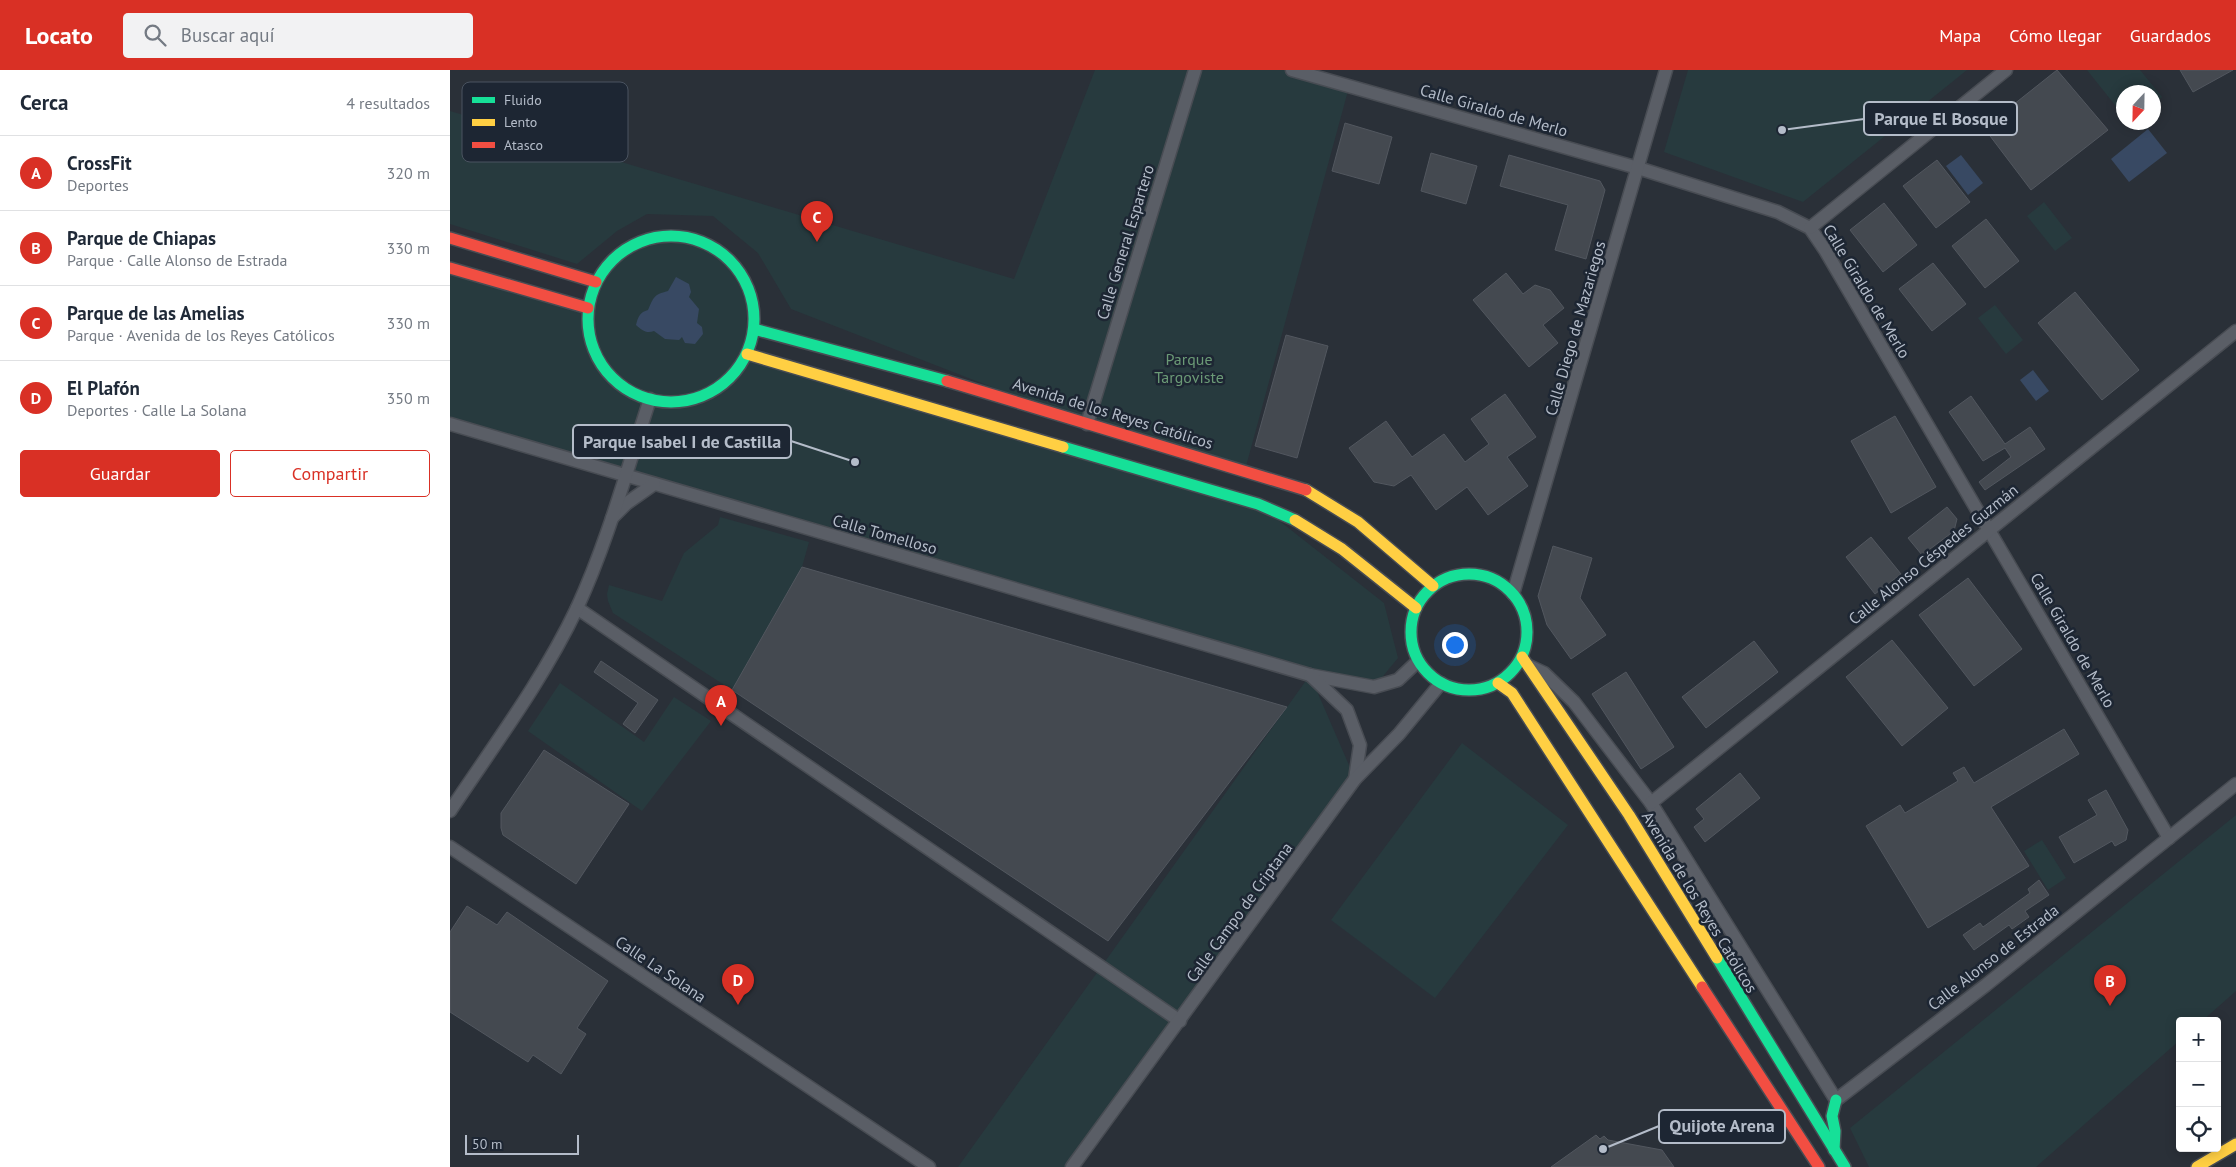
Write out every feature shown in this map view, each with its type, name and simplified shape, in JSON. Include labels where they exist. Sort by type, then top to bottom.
[{"type":"main road","points":[[666,235],[697,239],[725,255],[746,282],[753,303],[754,329],[747,354],[731,378],[708,394],[680,402],[650,399],[619,384],[604,367],[590,339],[588,308],[596,282],[613,259],[638,242],[666,235]]},
{"type":"main road","points":[[450,238],[596,282]]},
{"type":"main road","points":[[450,268],[588,308]]},
{"type":"main road","name":"Avenida de los Reyes Católicos","points":[[754,329],[981,390],[1312,492],[1358,522],[1433,586]]},
{"type":"main road","points":[[747,354],[1258,504],[1298,521],[1342,549],[1416,608]]},
{"type":"main road","points":[[1462,574],[1477,575],[1492,578],[1513,594],[1524,614],[1527,632],[1524,661],[1498,683],[1474,690],[1458,689],[1441,683],[1418,661],[1411,635],[1416,608],[1433,586],[1447,578],[1462,574]]},
{"type":"main road","name":"Avenida de los Reyes Católicos","points":[[1524,661],[1628,815],[1845,1167]]},
{"type":"main road","points":[[1498,683],[1512,693],[1819,1167]]},
{"type":"main road","points":[[1834,1150],[1835,1131],[1832,1116],[1836,1100]]},
{"type":"main road","points":[[2197,1167],[2236,1144]]},
{"type":"street","name":"Calle General Espartero","points":[[1087,424],[1194,70]]},
{"type":"street","name":"Calle Giraldo de Merlo","points":[[1292,70],[1638,168],[1778,212],[1810,228],[1826,250],[1990,528],[2169,838]]},
{"type":"street","name":"Calle Diego de Mazariegos","points":[[1513,594],[1666,70]]},
{"type":"street","points":[[1810,228],[2006,70]]},
{"type":"street","name":"Calle Alonso Céspedes Guzmán","points":[[1651,803],[2236,331]]},
{"type":"street","points":[[450,811],[524,702],[577,608],[599,553],[650,399]]},
{"type":"street","name":"Calle Tomelloso","points":[[450,424],[1310,675],[1374,687],[1398,680],[1418,661]]},
{"type":"street","points":[[610,519],[654,484]]},
{"type":"street","points":[[577,608],[1180,1021]]},
{"type":"street","points":[[1524,661],[1544,673],[1574,702],[1651,803],[1836,1100]]},
{"type":"street","name":"Calle Tomelloso","points":[[1310,675],[1348,710],[1360,745],[1355,779]]},
{"type":"street","name":"Calle Campo de Criptana","points":[[1072,1167],[1355,779],[1399,734],[1441,683]]},
{"type":"street","name":"Calle Alonso de Estrada","points":[[1836,1100],[1986,985],[2236,784]]},
{"type":"street","name":"Calle La Solana","points":[[450,847],[929,1167]]},
{"type":"green space","name":"Parque Targoviste","points":[[1095,70],[1292,70],[1349,87],[1245,470],[1087,424],[791,309],[758,253],[713,216],[647,214],[617,231],[577,264],[450,224],[450,111],[462,115],[462,162],[621,162],[1014,279]]},
{"type":"green space","points":[[1688,70],[1967,70],[1803,202],[1664,152]]},
{"type":"green space","points":[[2087,70],[2140,70],[2152,85],[2116,85],[2116,106]]},
{"type":"green space","points":[[2044,202],[2072,238],[2055,251],[2027,216]]},
{"type":"green space","points":[[666,235],[717,250],[746,282],[747,354],[1258,504],[1384,603],[1398,658],[1374,687],[450,420],[450,268],[588,308],[617,261]]},
{"type":"green space","points":[[1995,305],[2023,340],[2006,354],[1978,318]]},
{"type":"green space","points":[[720,517],[809,542],[802,567],[732,690],[613,613],[607,594],[609,585],[662,601],[684,553],[718,525]]},
{"type":"green space","points":[[1310,675],[1355,779],[1068,1167],[958,1167]]},
{"type":"green space","points":[[560,683],[644,742],[674,697],[711,721],[642,811],[528,731]]},
{"type":"green space","points":[[1462,743],[1568,825],[1435,998],[1331,920]]},
{"type":"green space","points":[[2236,815],[2236,991],[2207,1017],[2176,1017],[2176,1044],[2036,1167],[1869,1167],[1850,1128]]},
{"type":"green space","points":[[2042,840],[2066,878],[2048,890],[2024,851]]},
{"type":"water","points":[[2147,130],[2149,130],[2167,153],[2129,182],[2111,159]]},
{"type":"water","points":[[1961,155],[1983,183],[1968,195],[1946,166]]},
{"type":"water","points":[[676,277],[689,284],[691,292],[689,297],[699,309],[697,323],[702,327],[703,334],[695,344],[685,343],[682,337],[679,340],[665,339],[654,331],[646,332],[636,325],[640,315],[648,310],[655,297],[668,291]]},
{"type":"water","points":[[2033,370],[2049,391],[2036,401],[2020,380]]},
{"type":"building","points":[[2057,70],[2108,130],[2031,190],[1984,128]]},
{"type":"building","points":[[2180,70],[2233,70],[2193,92]]},
{"type":"building","points":[[1345,123],[1392,137],[1379,184],[1332,171]]},
{"type":"building","points":[[1431,153],[1477,166],[1466,204],[1421,191]]},
{"type":"building","points":[[1509,155],[1600,181],[1605,190],[1586,259],[1555,250],[1568,205],[1500,186]]},
{"type":"building","points":[[1937,160],[1970,202],[1936,228],[1903,186]]},
{"type":"building","points":[[1884,203],[1917,245],[1883,272],[1850,230]]},
{"type":"building","points":[[1986,219],[2019,261],[1985,288],[1952,246]]},
{"type":"building","points":[[1933,263],[1966,304],[1932,331],[1899,289]]},
{"type":"building","points":[[1506,273],[1523,294],[1535,285],[1550,290],[1564,308],[1543,325],[1558,343],[1529,367],[1473,300]]},
{"type":"building","points":[[2075,292],[2139,370],[2102,400],[2038,323]]},
{"type":"building","points":[[1286,335],[1328,346],[1297,458],[1255,446]]},
{"type":"building","points":[[1505,394],[1536,437],[1507,457],[1528,486],[1488,515],[1467,487],[1436,510],[1411,475],[1394,486],[1374,482],[1349,448],[1386,421],[1412,457],[1444,434],[1465,462],[1489,444],[1471,419]]},
{"type":"building","points":[[1971,396],[2005,444],[2030,427],[2045,449],[1985,490],[1979,482],[2011,457],[2005,448],[1983,461],[1949,412]]},
{"type":"building","points":[[1895,416],[1936,487],[1891,513],[1851,441]]},
{"type":"building","points":[[1947,507],[1957,519],[1954,531],[1922,555],[1908,538]]},
{"type":"building","points":[[1871,537],[1901,574],[1875,594],[1846,557]]},
{"type":"building","points":[[1553,546],[1592,558],[1580,598],[1606,635],[1571,659],[1547,625],[1538,596]]},
{"type":"building","points":[[802,567],[1287,707],[1108,941],[732,690]]},
{"type":"building","points":[[1968,578],[2022,649],[1974,686],[1919,615]]},
{"type":"building","points":[[1892,640],[1948,708],[1902,746],[1846,677]]},
{"type":"building","points":[[1754,641],[1778,672],[1706,728],[1682,697]]},
{"type":"building","points":[[601,661],[658,700],[635,733],[623,724],[638,703],[594,672]]},
{"type":"building","points":[[1626,672],[1674,747],[1641,769],[1592,694]]},
{"type":"building","points":[[2064,729],[2079,754],[1991,807],[2029,866],[1928,928],[1866,826],[1900,805],[1905,813],[1958,781],[1953,773],[1964,767],[1974,783]]},
{"type":"building","points":[[544,750],[629,804],[576,884],[503,835],[501,828],[501,813]]},
{"type":"building","points":[[1740,773],[1760,798],[1705,842],[1694,827],[1704,819],[1696,809]]},
{"type":"building","points":[[2106,790],[2128,830],[2126,840],[2115,846],[2112,841],[2074,863],[2059,837],[2097,815],[2088,800]]},
{"type":"building","points":[[2039,880],[2049,895],[2025,911],[2029,917],[2012,929],[2009,925],[1974,950],[1963,935],[1980,923],[1983,927],[2030,893],[2028,889]]},
{"type":"building","points":[[467,906],[497,925],[507,912],[608,981],[577,1028],[586,1034],[561,1074],[533,1055],[528,1062],[450,1012],[450,932]]},
{"type":"building","points":[[1596,1135],[1600,1139],[1604,1136],[1608,1140],[1662,1150],[1674,1167],[1551,1167]]},
{"type":"traffic: fast","points":[[671,236],[695,240],[710,246],[735,267],[744,280],[750,295],[754,319],[750,343],[744,358],[723,383],[710,392],[695,398],[671,402],[647,398],[632,392],[607,371],[598,358],[592,343],[588,319],[592,295],[598,280],[619,255],[632,246],[647,240],[671,236]]},
{"type":"traffic: fast","points":[[754,329],[947,381]]},
{"type":"traffic: fast","points":[[1063,447],[1258,504],[1295,520]]},
{"type":"traffic: fast","points":[[1469,574],[1491,579],[1510,591],[1522,610],[1527,632],[1522,654],[1510,673],[1491,685],[1469,690],[1447,685],[1428,673],[1416,654],[1411,632],[1416,610],[1428,591],[1447,579],[1469,574]]},
{"type":"traffic: fast","points":[[1717,958],[1845,1167]]},
{"type":"traffic: fast","points":[[1834,1150],[1835,1131],[1832,1116],[1836,1100]]},
{"type":"traffic: slow","points":[[747,354],[1063,447]]},
{"type":"traffic: slow","points":[[1306,490],[1358,522],[1433,586]]},
{"type":"traffic: slow","points":[[1295,520],[1342,549],[1416,608]]},
{"type":"traffic: slow","points":[[1522,657],[1629,815],[1717,958]]},
{"type":"traffic: slow","points":[[1498,683],[1512,693],[1702,987]]},
{"type":"traffic: slow","points":[[2197,1167],[2236,1144]]},
{"type":"traffic: jam","points":[[450,238],[596,282]]},
{"type":"traffic: jam","points":[[450,268],[588,308]]},
{"type":"traffic: jam","points":[[947,381],[1306,490]]},
{"type":"traffic: jam","points":[[1702,987],[1819,1167]]},
{"type":"place","name":"Parque El Bosque","points":[[1782,130]]},
{"type":"place","name":"Parque de las Amelias","points":[[817,242]]},
{"type":"place","name":"Parque Isabel I de Castilla","points":[[855,462]]},
{"type":"place","name":"CrossFit","points":[[721,726]]},
{"type":"place","name":"El Plafón","points":[[738,1005]]},
{"type":"place","name":"Parque de Chiapas","points":[[2110,1006]]},
{"type":"place","name":"Quijote Arena","points":[[1603,1149]]}]
